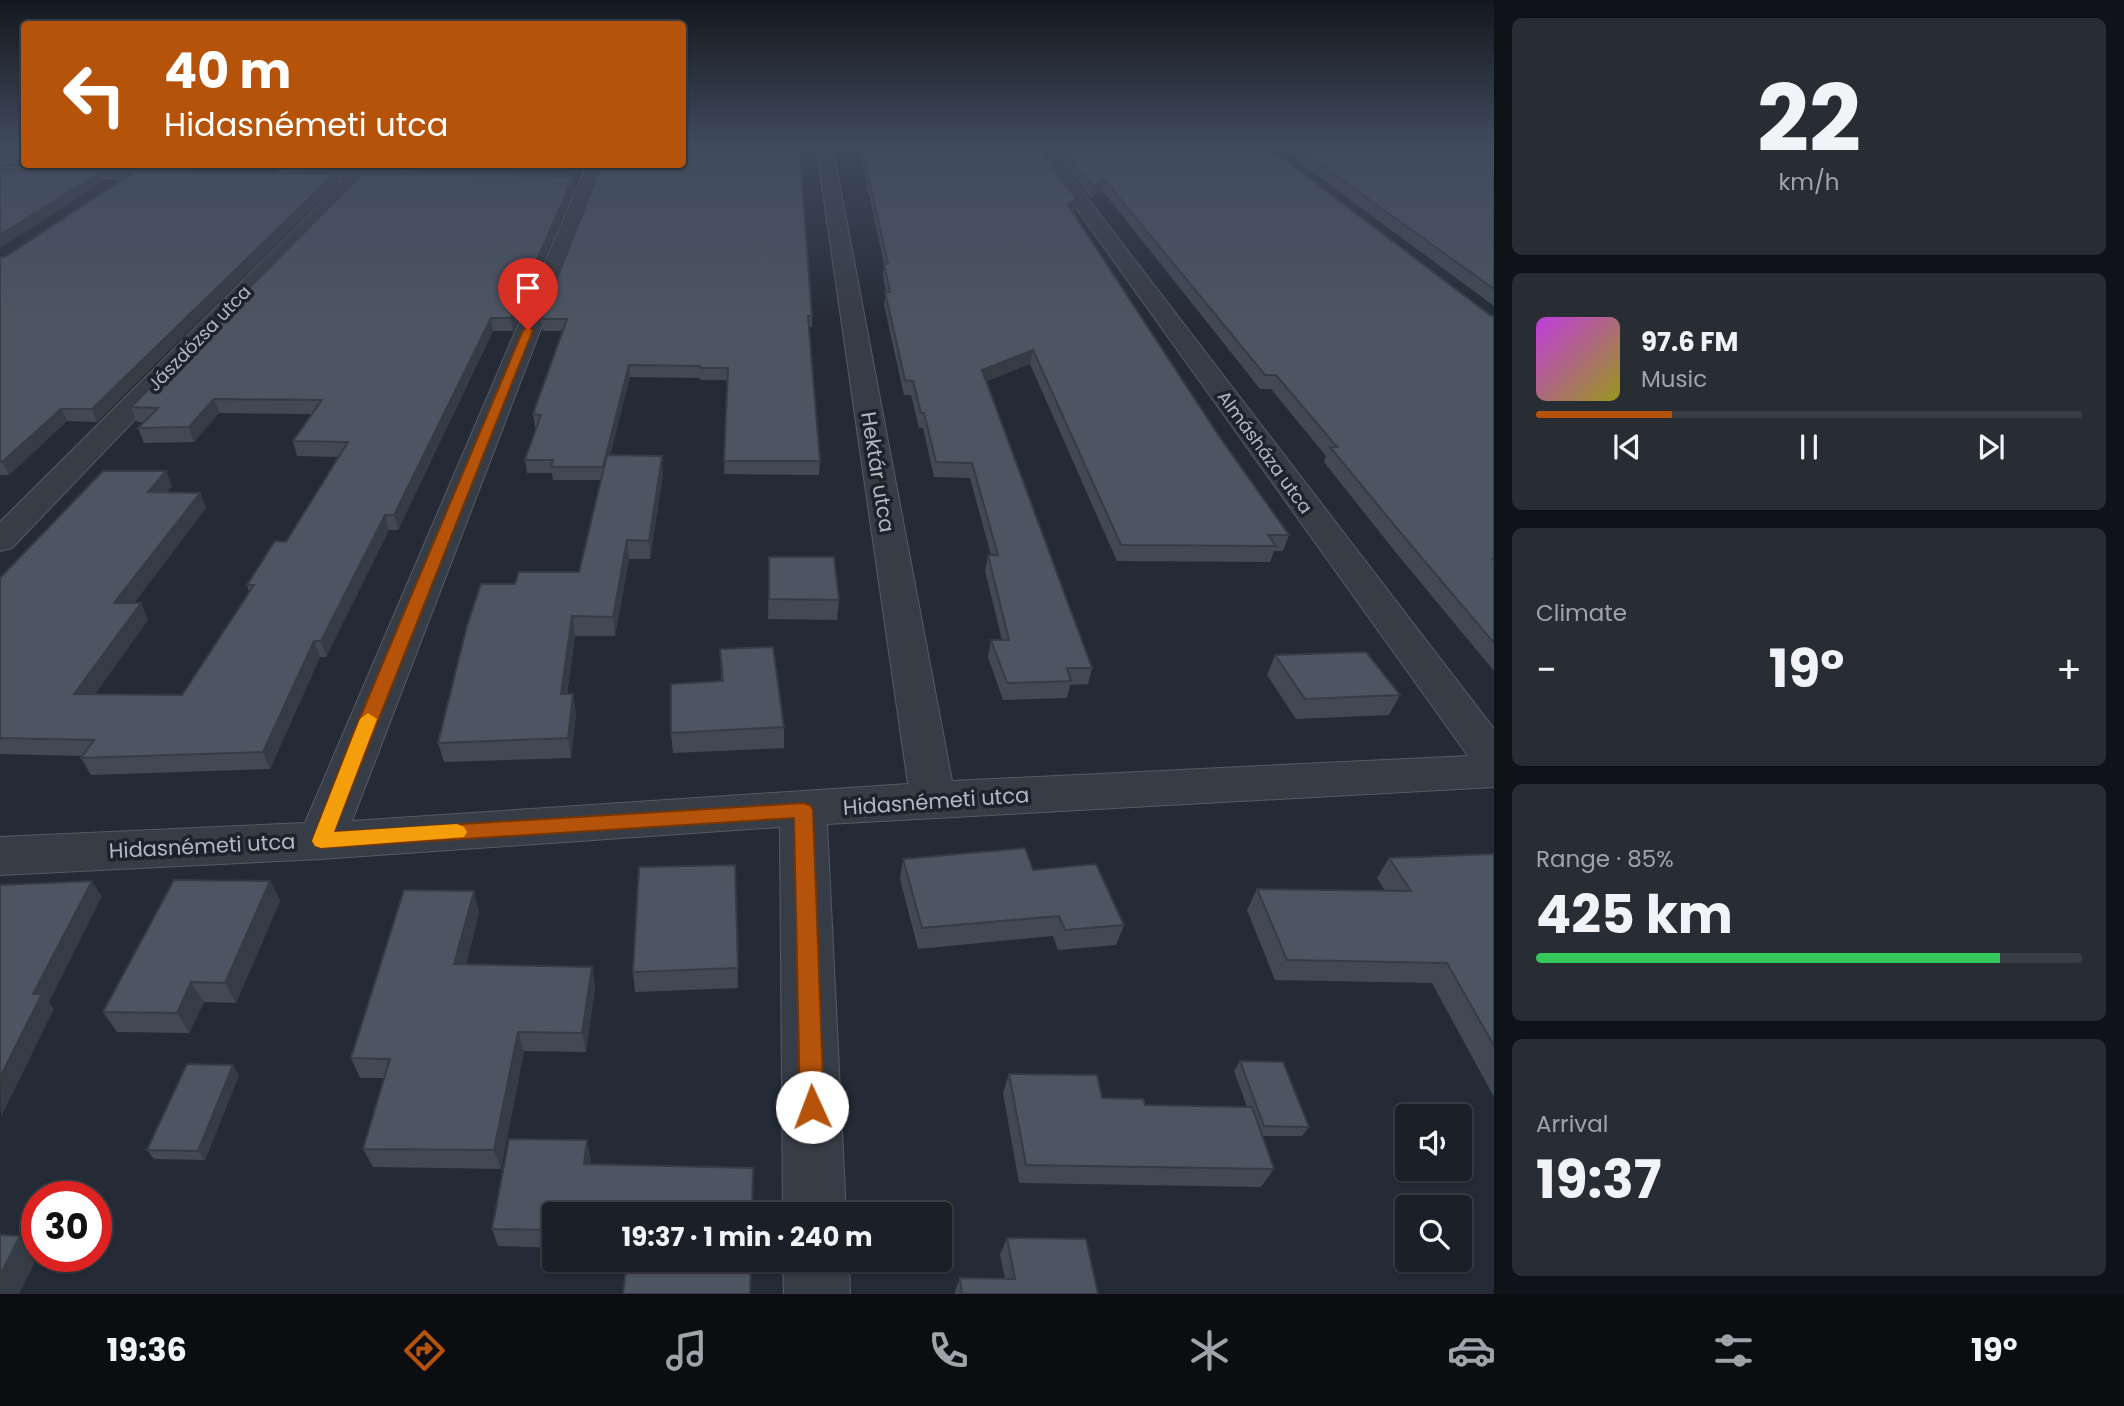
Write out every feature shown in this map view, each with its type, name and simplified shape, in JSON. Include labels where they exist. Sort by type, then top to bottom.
[{"type":"street","name":"Jászdózsa utca","points":[[0,541],[330,204]]},
{"type":"street","points":[[321,841],[575,204]]},
{"type":"street","name":"Hektár utca","points":[[834,204],[933,799]]},
{"type":"street","name":"Almásháza utca","points":[[1082,204],[1429,676],[1494,759]]},
{"type":"street","name":"Hidasnémeti utca","points":[[0,856],[321,841],[933,799],[1494,771]]},
{"type":"street","points":[[803,810],[815,1202]]},
{"type":"street","points":[[816,1272],[817,1294]]},
{"type":"building","points":[[0,204],[49,204],[0,235]]},
{"type":"building","points":[[85,204],[303,204],[92,409],[61,409],[0,462],[0,257],[5,257]]},
{"type":"building","points":[[332,204],[561,204],[511,318],[491,318],[394,515],[385,515],[321,641],[314,641],[263,752],[81,758],[94,740],[0,738],[0,578],[103,471],[166,471],[148,492],[200,493],[114,603],[141,603],[74,694],[182,695],[254,585],[247,585],[275,541],[286,542],[348,442],[293,441],[322,400],[214,399],[189,427],[138,428],[158,408],[131,407]]},
{"type":"building","points":[[586,204],[804,204],[812,316],[808,316],[820,461],[724,461],[728,368],[629,365],[603,467],[551,467],[553,460],[525,460],[541,415],[533,414],[567,319],[541,319]]},
{"type":"building","points":[[875,204],[1069,204],[1219,436],[1289,535],[1268,535],[1276,546],[1121,545],[1033,350],[982,370],[1092,668],[1067,668],[1071,681],[1007,683],[991,640],[1009,640],[988,555],[998,555],[972,463],[936,462],[913,381],[905,380],[885,292],[890,292],[884,264],[888,264]]},
{"type":"building","points":[[1125,204],[1344,204],[1494,316],[1494,643],[1330,447],[1337,447],[1276,375],[1265,375]]},
{"type":"building","points":[[1376,204],[1494,204],[1494,289]]},
{"type":"building","points":[[607,455],[662,456],[649,541],[627,540],[613,617],[572,616],[561,694],[573,694],[568,738],[438,743],[467,626],[481,584],[515,584],[519,572],[579,572]]},
{"type":"building","points":[[769,557],[834,557],[839,600],[769,599]]},
{"type":"building","points":[[773,647],[784,727],[671,733],[671,684],[723,681],[720,649]]},
{"type":"building","points":[[1366,652],[1400,695],[1305,699],[1275,655]]},
{"type":"building","points":[[1025,848],[1033,870],[1096,864],[1124,925],[1065,930],[1059,916],[922,928],[903,859]]},
{"type":"building","points":[[1494,854],[1494,1046],[1447,963],[1287,960],[1257,889],[1411,891],[1389,858]]},
{"type":"building","points":[[735,865],[738,968],[633,972],[639,867]]},
{"type":"building","points":[[174,880],[270,881],[225,983],[191,982],[177,1013],[103,1012]]},
{"type":"building","points":[[92,881],[33,994],[42,994],[0,1077],[0,885]]},
{"type":"building","points":[[404,890],[474,891],[454,964],[592,967],[582,1033],[518,1032],[494,1150],[363,1149],[390,1059],[351,1058]]},
{"type":"building","points":[[1240,1061],[1283,1062],[1309,1127],[1264,1126]]},
{"type":"building","points":[[187,1064],[233,1065],[198,1151],[147,1150]]},
{"type":"building","points":[[1009,1074],[1097,1075],[1102,1098],[1143,1099],[1145,1105],[1252,1107],[1274,1169],[1026,1165]]},
{"type":"building","points":[[509,1139],[587,1140],[584,1164],[753,1168],[752,1202],[542,1202],[542,1230],[492,1229]]},
{"type":"building","points":[[0,1235],[20,1236],[0,1275]]},
{"type":"building","points":[[1007,1238],[1086,1239],[1098,1294],[962,1294],[960,1278],[1015,1279]]},
{"type":"building","points":[[626,1272],[751,1272],[750,1294],[623,1294]]},
{"type":"slow traffic","points":[[368,719],[321,841],[457,832]]},
{"type":"route","points":[[528,330],[362,734],[321,841],[803,810],[812,1107]]}]
